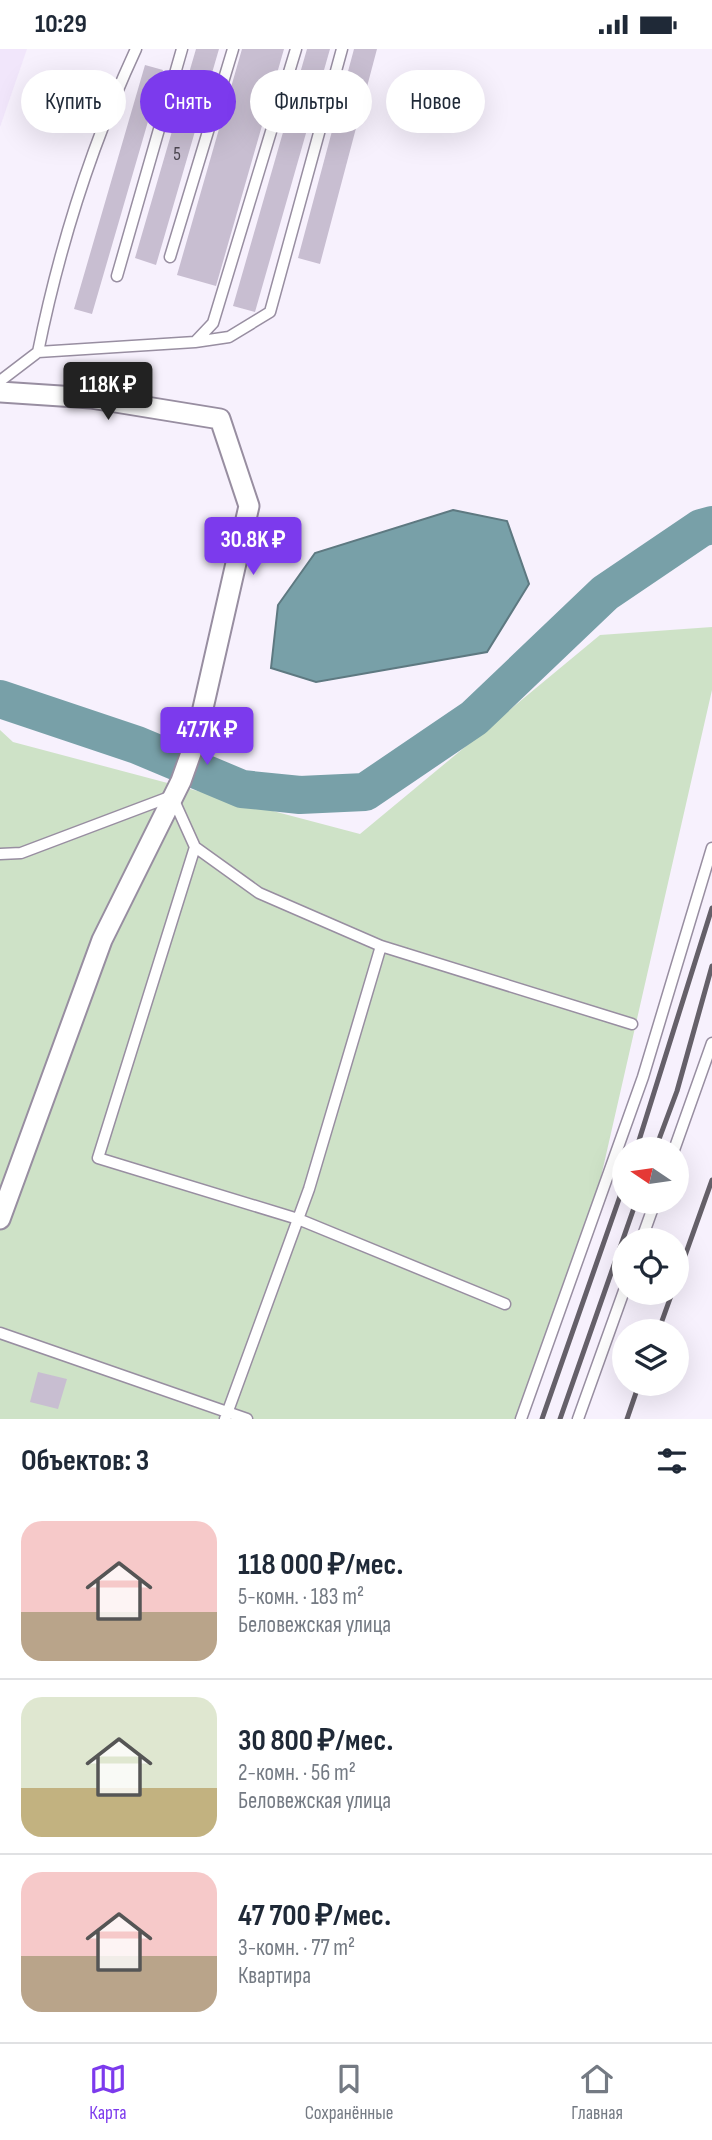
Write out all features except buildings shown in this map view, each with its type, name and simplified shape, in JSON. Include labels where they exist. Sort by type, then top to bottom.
[{"type":"street","points":[[0,392],[90,398],[220,419],[249,506],[196,739],[176,789],[102,940],[0,1219]]},
{"type":"lane","points":[[38,352],[52,284],[106,114],[136,49]]},
{"type":"lane","points":[[117,276],[182,49]]},
{"type":"lane","points":[[170,257],[233,49]]},
{"type":"lane","points":[[195,342],[213,323],[296,49]]},
{"type":"lane","points":[[0,381],[38,352],[195,342],[229,337],[270,312],[342,49]]},
{"type":"lane","points":[[0,854],[21,853],[176,789],[195,847],[98,1158],[298,1219],[505,1304]]},
{"type":"lane","points":[[195,847],[259,893],[381,946],[632,1024]]},
{"type":"lane","points":[[521,1419],[643,1077],[712,848]]},
{"type":"lane","points":[[226,1415],[298,1219],[381,946]]},
{"type":"lane","points":[[679,1137],[712,1043]]},
{"type":"lane","points":[[578,1419],[619,1305]]},
{"type":"lane","points":[[0,1333],[226,1415],[247,1419]]},
{"type":"shaded area","points":[[0,49],[27,49],[0,127]]},
{"type":"green space","points":[[712,627],[712,690],[593,1212],[518,1419],[0,1419],[0,730],[13,742],[360,834],[600,635]]},
{"type":"water","points":[[453,510],[507,521],[529,584],[487,652],[316,682],[271,668],[278,605],[315,553]]},
{"type":"waterway","points":[[0,699],[137,745],[242,789],[300,795],[365,792],[474,718],[605,593],[701,528],[712,525]]},
{"type":"railway","points":[[640,1137],[712,908]]},
{"type":"railway","points":[[660,1137],[677,1091],[712,966]]},
{"type":"railway","points":[[689,1244],[712,1180]]},
{"type":"railway","points":[[542,1419],[613,1215]]},
{"type":"railway","points":[[560,1419],[631,1215]]},
{"type":"railway","points":[[663,1319],[668,1305]]},
{"type":"railway","points":[[627,1419],[635,1396]]}]
